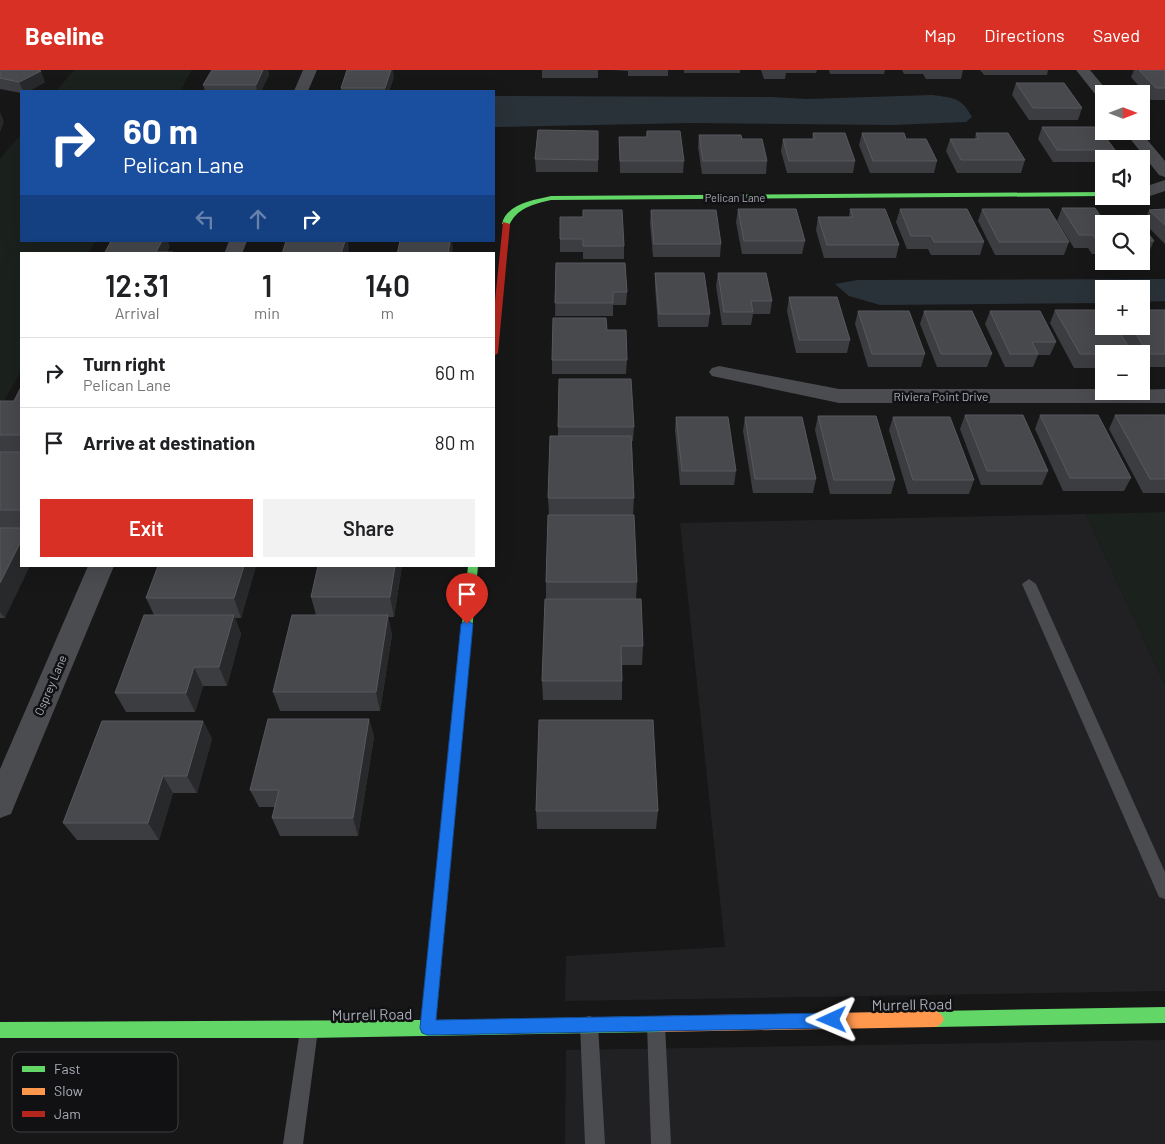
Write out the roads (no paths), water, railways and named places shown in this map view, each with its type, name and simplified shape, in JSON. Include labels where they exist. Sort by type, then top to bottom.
[{"type":"street","points":[[302,90],[310,70]]},
{"type":"street","points":[[1083,70],[1095,85]]},
{"type":"street","points":[[1139,140],[1165,172]]},
{"type":"street","points":[[1150,191],[1165,185]]},
{"type":"street","name":"Pelican Lane","points":[[495,343],[507,219],[523,205],[551,198],[1095,194]]},
{"type":"street","name":"Riviera Point Drive","points":[[719,372],[839,396],[1165,396]]},
{"type":"street","name":"Osprey Lane","points":[[0,804],[100,567]]},
{"type":"street","points":[[428,1028],[473,567]]},
{"type":"street","name":"Murrell Road","points":[[0,1030],[309,1030],[1165,1015]]},
{"type":"lane","points":[[1029,584],[1165,892]]},
{"type":"lane","points":[[656,1023],[661,1144]]},
{"type":"lane","points":[[589,1025],[595,1144]]},
{"type":"lane","points":[[293,1144],[309,1030]]}]
